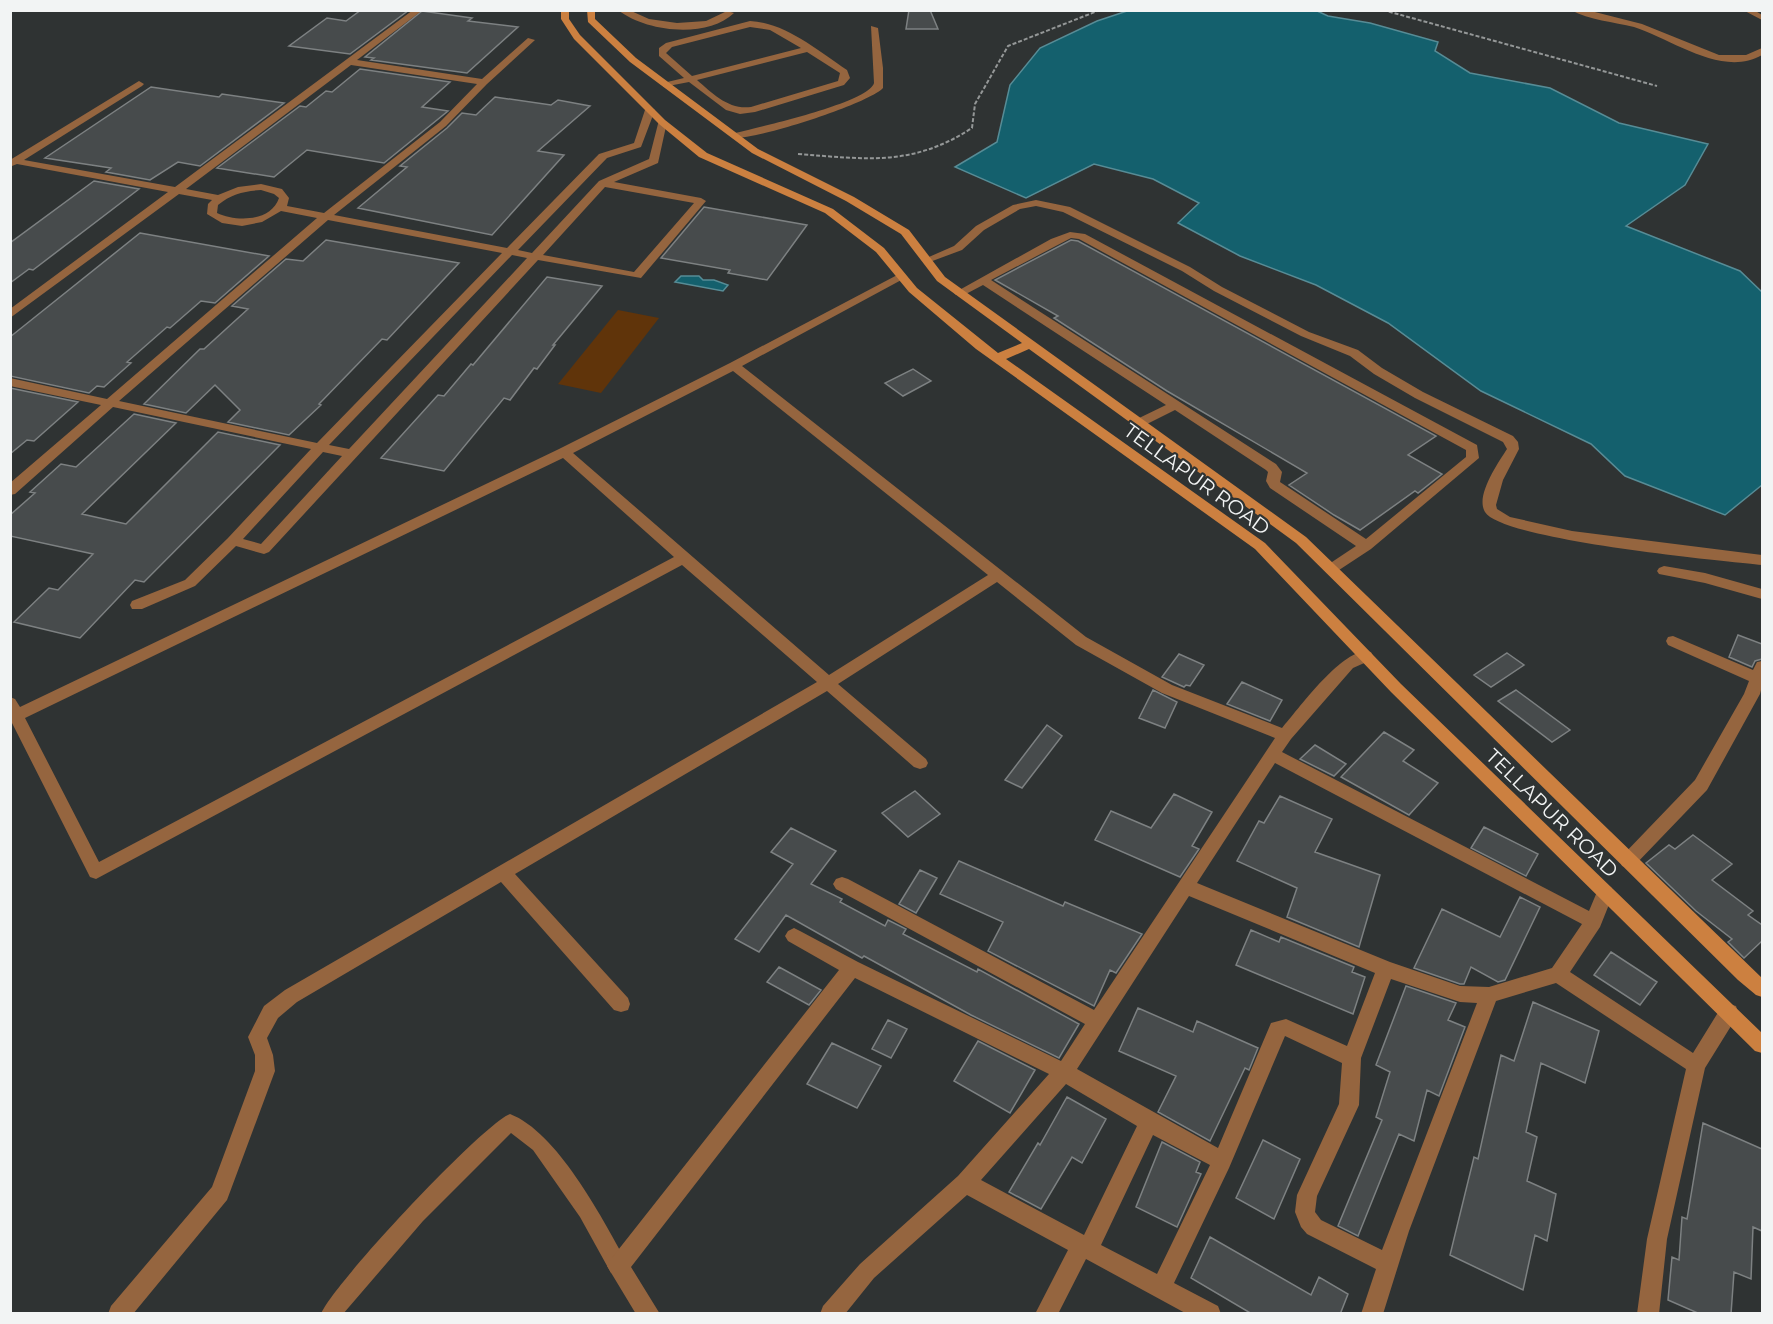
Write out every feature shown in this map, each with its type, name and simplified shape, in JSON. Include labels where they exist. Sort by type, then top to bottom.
[{"type":"street","name":"TELLAPUR ROAD","points":[[565,10],[565,19],[577,37],[662,122],[703,154],[829,211],[880,250],[913,290],[997,358],[1260,546],[1366,656],[1762,1045]]},
{"type":"street","points":[[591,10],[591,20],[633,60],[755,152],[850,199],[905,232],[941,279],[1301,540],[1744,974],[1762,989]]},
{"type":"street","points":[[622,10],[631,16],[676,26],[710,25],[730,13]]},
{"type":"street","points":[[1575,10],[1639,26],[1717,57],[1728,59],[1759,57]]},
{"type":"street","points":[[1747,10],[1762,18]]},
{"type":"street","points":[[10,315],[416,12]]},
{"type":"street","points":[[761,23],[771,26],[808,49],[844,72],[845,78],[842,83],[752,110],[740,111],[730,109],[662,54],[662,50],[669,45],[761,23]]},
{"type":"street","points":[[735,136],[851,104],[874,94],[879,85],[874,28]]},
{"type":"street","points":[[10,491],[326,217],[443,124],[484,82],[531,40]]},
{"type":"street","points":[[666,85],[808,49]]},
{"type":"street","points":[[350,62],[484,82]]},
{"type":"street","points":[[13,163],[139,84]]},
{"type":"street","points":[[137,605],[190,583],[603,156],[638,146],[650,110]]},
{"type":"street","points":[[233,541],[264,549],[603,183],[654,161],[662,122]]},
{"type":"street","points":[[13,163],[219,198]]},
{"type":"street","points":[[281,208],[637,276],[701,201],[603,183]]},
{"type":"street","points":[[271,188],[284,196],[285,201],[281,208],[263,218],[243,222],[225,222],[212,214],[213,204],[219,198],[238,189],[271,188]]},
{"type":"street","points":[[927,260],[958,248],[980,228],[1017,207],[1036,203],[1066,209],[1186,269],[1218,289],[1305,334],[1354,353],[1378,371],[1419,395],[1508,439],[1512,442],[1513,449],[1493,488],[1489,503],[1490,510],[1498,519],[1573,537],[1762,560]]},
{"type":"street","points":[[960,293],[1055,241],[1070,235],[1081,236],[1472,448],[1473,458],[1361,550],[1331,569]]},
{"type":"street","points":[[684,558],[96,872],[13,712],[564,452],[734,366],[901,276]]},
{"type":"street","points":[[983,280],[1271,467],[1275,472],[1273,481],[1275,485],[1361,550]]},
{"type":"street","points":[[997,358],[1030,344]]},
{"type":"street","points":[[734,366],[1081,641],[1167,690],[1285,735]]},
{"type":"street","points":[[10,382],[351,454]]},
{"type":"street","points":[[1139,423],[1175,405]]},
{"type":"street","points":[[564,452],[920,762]]},
{"type":"street","points":[[1664,571],[1705,578],[1762,594]]},
{"type":"street","points":[[119,1314],[220,1193],[245,1120],[265,1071],[264,1055],[257,1037],[271,1012],[291,996],[828,683],[998,575]]},
{"type":"street","points":[[1628,861],[1701,785],[1752,694],[1760,672],[1673,641]]},
{"type":"street","points":[[831,1314],[867,1271],[965,1184],[1064,1072],[1285,735],[1348,664],[1366,656]]},
{"type":"street","points":[[1274,755],[1594,922]]},
{"type":"street","points":[[503,872],[621,1004]]},
{"type":"street","points":[[842,884],[1098,1023]]},
{"type":"street","points":[[1187,887],[1386,969],[1460,994],[1489,995],[1558,974],[1594,922],[1605,892]]},
{"type":"street","points":[[794,936],[852,968],[1064,1072],[1149,1122],[1222,1161]]},
{"type":"street","points":[[649,1314],[618,1266],[852,968]]},
{"type":"street","points":[[1386,969],[1352,1058],[1349,1105],[1307,1195],[1304,1212],[1306,1219],[1314,1227],[1388,1264]]},
{"type":"street","points":[[1558,974],[1696,1065]]},
{"type":"street","points":[[1372,1314],[1388,1264],[1489,995]]},
{"type":"street","points":[[1648,1314],[1657,1239],[1696,1065],[1729,1012],[1762,1039]]},
{"type":"street","points":[[1161,1288],[1222,1161],[1278,1029],[1286,1027],[1352,1058]]},
{"type":"street","points":[[1046,1314],[1085,1249],[1149,1122]]},
{"type":"street","points":[[965,1184],[1205,1312]]},
{"type":"lane","points":[[330,1314],[355,1282],[471,1158],[510,1122],[538,1144],[588,1210],[618,1266]]},
{"type":"path","points":[[755,152],[887,159],[910,157],[952,144],[972,128],[975,104],[1008,46],[1100,10]]},
{"type":"path","points":[[1383,10],[1657,86]]},
{"type":"shaded area","points":[[618,310],[659,318],[601,393],[558,384]]},
{"type":"water","points":[[1130,10],[1315,10],[1328,16],[1370,23],[1438,42],[1435,51],[1470,73],[1550,88],[1619,123],[1708,144],[1685,185],[1626,226],[1740,271],[1762,292],[1762,485],[1725,515],[1625,476],[1591,444],[1481,391],[1388,323],[1316,285],[1240,256],[1178,223],[1199,203],[1153,179],[1094,164],[1026,198],[955,167],[997,142],[1010,85],[1040,48],[1097,21]]},
{"type":"water","points":[[681,276],[699,276],[703,280],[714,280],[728,285],[723,291],[675,282]]},
{"type":"building","points":[[361,10],[409,10],[350,54],[289,46],[327,18],[346,21]]},
{"type":"building","points":[[909,10],[930,10],[938,29],[906,29]]},
{"type":"building","points":[[422,11],[472,18],[468,21],[518,27],[467,73],[371,60],[374,58],[365,57]]},
{"type":"building","points":[[360,69],[450,82],[422,107],[448,111],[384,163],[307,150],[274,177],[217,168],[300,106],[306,107],[326,91],[332,92]]},
{"type":"building","points":[[151,87],[219,97],[222,94],[284,103],[200,166],[178,162],[150,180],[106,172],[111,168],[45,158]]},
{"type":"building","points":[[495,97],[551,105],[558,100],[590,106],[538,151],[564,155],[492,235],[358,208],[407,167],[400,166],[462,113],[476,115]]},
{"type":"building","points":[[94,181],[139,189],[33,270],[29,269],[10,283],[10,243]]},
{"type":"building","points":[[704,207],[807,225],[767,280],[728,273],[730,270],[661,258]]},
{"type":"building","points":[[140,233],[269,256],[215,303],[201,301],[170,328],[167,327],[127,362],[131,363],[104,387],[97,386],[89,393],[10,376],[10,337]]},
{"type":"building","points":[[326,240],[459,263],[387,340],[382,339],[319,404],[321,405],[289,435],[228,422],[240,410],[215,385],[186,413],[144,404],[200,349],[204,349],[248,309],[232,306],[286,259],[303,261]]},
{"type":"building","points":[[1071,240],[1078,241],[1436,436],[1408,455],[1442,474],[1418,493],[1415,491],[1360,530],[1334,515],[1289,485],[1307,473],[1167,391],[1054,318],[1058,316],[995,280]]},
{"type":"building","points":[[547,277],[602,286],[510,400],[504,398],[444,471],[381,458],[438,395],[444,396],[471,364],[473,365]]},
{"type":"building","points":[[913,369],[931,381],[903,396],[885,383]]},
{"type":"building","points":[[10,388],[78,402],[34,441],[27,440],[10,454]]},
{"type":"building","points":[[134,414],[176,423],[82,514],[126,524],[218,432],[280,445],[144,582],[135,580],[80,638],[14,622],[49,588],[58,590],[93,554],[10,536],[10,515],[35,493],[30,492],[61,464],[76,467]]},
{"type":"building","points":[[1738,635],[1762,644],[1762,659],[1755,661],[1752,667],[1729,657]]},
{"type":"building","points":[[1507,653],[1524,665],[1491,687],[1474,675]]},
{"type":"building","points":[[1179,654],[1204,665],[1190,686],[1184,687],[1162,677]]},
{"type":"building","points":[[1242,682],[1282,700],[1270,721],[1227,704]]},
{"type":"building","points":[[1153,690],[1177,702],[1165,728],[1139,718]]},
{"type":"building","points":[[1516,690],[1570,730],[1552,742],[1498,701]]},
{"type":"building","points":[[1047,725],[1062,736],[1022,788],[1005,780]]},
{"type":"building","points":[[1384,732],[1414,750],[1403,761],[1438,783],[1409,815],[1341,777]]},
{"type":"building","points":[[1315,745],[1346,764],[1334,776],[1300,759]]},
{"type":"building","points":[[915,791],[940,814],[908,837],[882,813]]},
{"type":"building","points":[[1174,794],[1212,812],[1192,846],[1199,849],[1180,877],[1095,840],[1111,811],[1151,828]]},
{"type":"building","points":[[1280,796],[1332,819],[1315,852],[1380,875],[1359,947],[1287,917],[1297,888],[1237,861],[1259,821],[1264,823]]},
{"type":"building","points":[[1484,827],[1538,854],[1526,876],[1471,848]]},
{"type":"building","points":[[791,828],[836,851],[811,884],[842,899],[840,902],[885,926],[888,920],[906,929],[903,934],[977,972],[978,969],[1079,1024],[1059,1058],[971,1015],[864,956],[862,958],[786,915],[759,952],[735,939],[793,864],[771,852]]},
{"type":"building","points":[[1693,835],[1732,864],[1712,880],[1753,911],[1748,915],[1762,925],[1762,941],[1744,958],[1728,942],[1732,939],[1696,911],[1646,863],[1669,845],[1675,849]]},
{"type":"building","points":[[959,861],[1063,906],[1065,902],[1142,934],[1116,973],[1110,970],[1094,1006],[988,951],[1003,922],[940,894]]},
{"type":"building","points":[[920,870],[937,878],[916,913],[899,904]]},
{"type":"building","points":[[1520,897],[1540,907],[1505,980],[1498,982],[1471,967],[1464,984],[1460,984],[1414,968],[1442,909],[1500,937]]},
{"type":"building","points":[[1251,930],[1279,942],[1281,937],[1354,967],[1352,972],[1365,977],[1353,1014],[1236,965]]},
{"type":"building","points":[[1611,952],[1657,982],[1640,1005],[1594,975]]},
{"type":"building","points":[[779,967],[821,990],[809,1005],[767,982]]},
{"type":"building","points":[[1406,986],[1456,1003],[1448,1020],[1465,1027],[1439,1096],[1427,1090],[1414,1141],[1399,1134],[1358,1236],[1338,1226],[1382,1120],[1376,1117],[1390,1072],[1376,1065]]},
{"type":"building","points":[[1533,1002],[1599,1031],[1585,1083],[1541,1063],[1526,1132],[1537,1137],[1527,1181],[1556,1194],[1547,1241],[1535,1235],[1523,1290],[1450,1255],[1474,1157],[1478,1159],[1501,1055],[1514,1061]]},
{"type":"building","points":[[1138,1008],[1193,1032],[1197,1021],[1258,1048],[1249,1070],[1245,1068],[1210,1141],[1158,1112],[1176,1076],[1119,1051]]},
{"type":"building","points":[[888,1020],[907,1029],[891,1058],[872,1049]]},
{"type":"building","points":[[978,1041],[1035,1070],[1010,1113],[954,1081]]},
{"type":"building","points":[[832,1043],[881,1066],[857,1108],[807,1084]]},
{"type":"building","points":[[1067,1097],[1106,1119],[1082,1163],[1072,1157],[1041,1209],[1009,1192],[1038,1143],[1040,1145]]},
{"type":"building","points":[[1703,1123],[1762,1149],[1762,1231],[1753,1227],[1751,1279],[1734,1272],[1731,1314],[1700,1314],[1668,1300],[1672,1257],[1679,1260],[1682,1217],[1687,1219]]},
{"type":"building","points":[[1263,1140],[1300,1159],[1274,1219],[1236,1198]]},
{"type":"building","points":[[1162,1142],[1200,1162],[1196,1172],[1201,1174],[1177,1227],[1136,1207]]},
{"type":"building","points":[[1210,1237],[1311,1295],[1319,1277],[1348,1294],[1341,1312],[1344,1314],[1252,1314],[1191,1278]]}]
